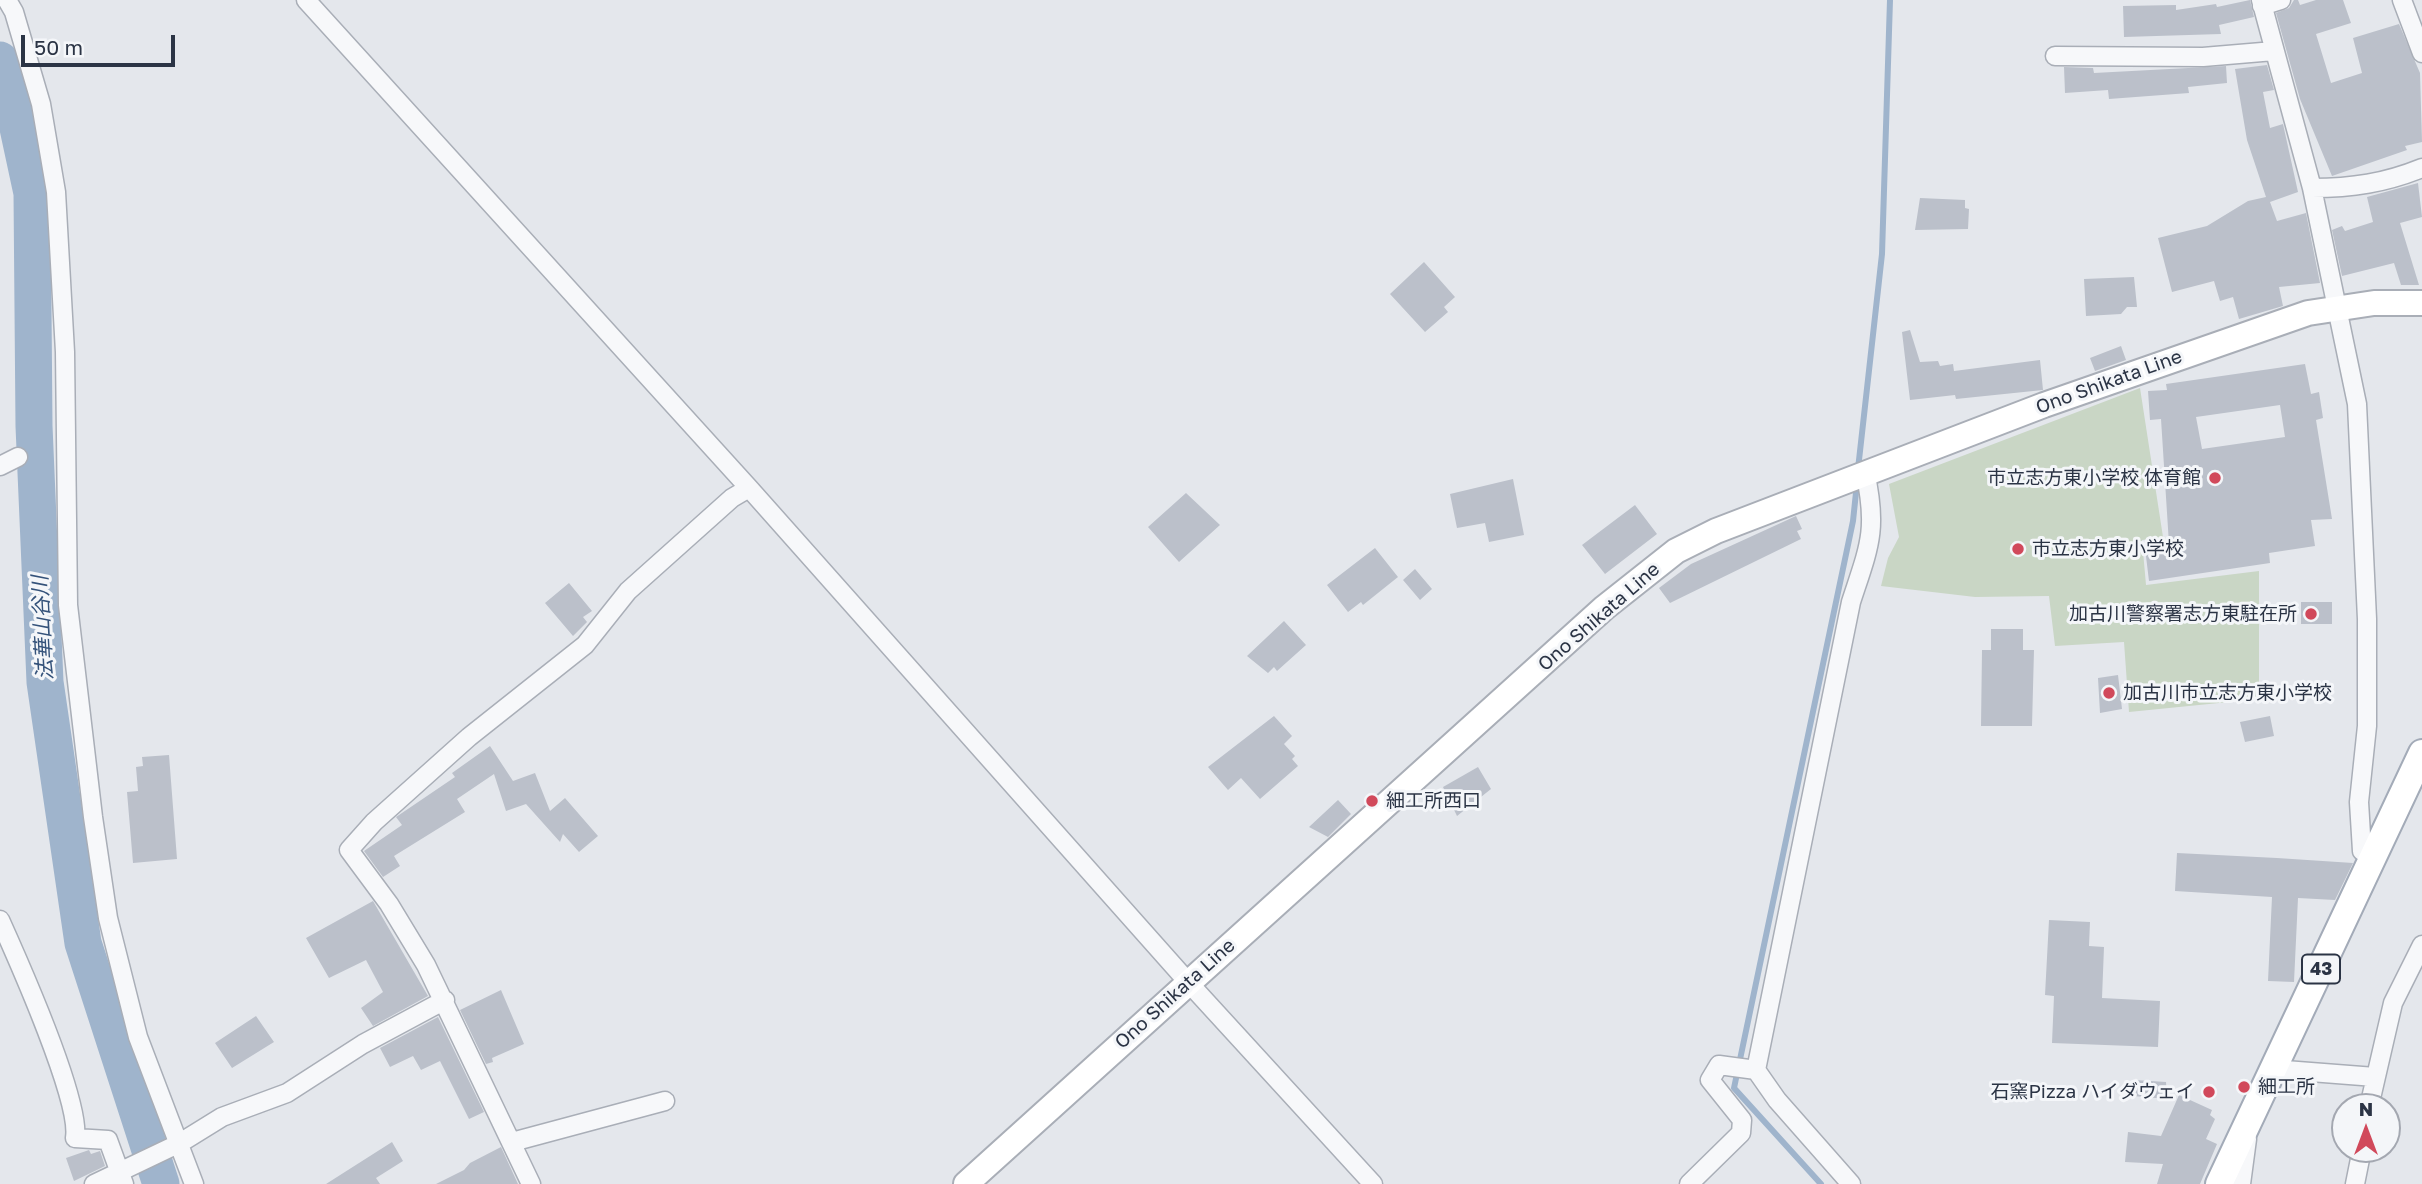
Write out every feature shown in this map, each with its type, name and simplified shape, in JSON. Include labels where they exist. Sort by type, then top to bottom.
[{"type":"main road","name":"Ono Shikata Line","points":[[966,1184],[1632,584],[1676,551],[1716,531],[1841,481],[2308,313],[2339,307],[2422,303]]},
{"type":"main road","name":"43","points":[[2218,1184],[2422,753]]},
{"type":"street","points":[[7,0],[14,12],[41,104],[56,192],[65,352],[68,605],[108,918],[138,1037],[194,1184]]},
{"type":"street","points":[[306,0],[749,488],[1188,982],[1373,1184]]},
{"type":"street","points":[[2281,0],[2261,3],[2312,188],[2339,307],[2357,404],[2364,517],[2367,726],[2359,802],[2359,839],[2362,851],[2374,859]]},
{"type":"street","points":[[2402,0],[2422,52]]},
{"type":"street","points":[[2055,56],[2191,57],[2274,51]]},
{"type":"street","points":[[2312,188],[2353,188],[2393,179],[2422,168]]},
{"type":"street","points":[[0,466],[18,457]]},
{"type":"street","points":[[1851,1184],[1777,1100],[1756,1070],[1852,602],[1873,534],[1873,506],[1865,472]]},
{"type":"street","points":[[531,1184],[445,1000],[388,904],[349,850],[374,822],[469,737],[585,645],[628,591],[732,498],[749,488]]},
{"type":"street","points":[[0,920],[28,983],[65,1089],[77,1125],[75,1138],[108,1140],[122,1178]]},
{"type":"street","points":[[2372,1093],[2393,1003],[2422,946]]},
{"type":"street","points":[[94,1184],[122,1178],[222,1117],[287,1093],[363,1044],[445,1000]]},
{"type":"street","points":[[1689,1184],[1741,1133],[1743,1127],[1742,1120],[1710,1080],[1719,1065],[1756,1070]]},
{"type":"street","points":[[2272,1069],[2375,1077]]},
{"type":"street","points":[[512,1142],[665,1101]]},
{"type":"street","points":[[2241,1184],[2252,1110]]},
{"type":"street","points":[[2355,1184],[2359,1163]]},
{"type":"green space","name":"市立志方東小学校","points":[[2140,388],[2163,537],[2142,540],[2146,585],[2259,571],[2259,699],[2129,712],[2124,642],[2055,646],[2049,596],[1975,597],[1881,586],[1888,558],[1899,537],[1889,484]]},
{"type":"building","points":[[2250,0],[2254,17],[2219,25],[2221,34],[2124,37],[2123,6],[2176,5],[2176,10],[2216,4],[2217,7]]},
{"type":"building","points":[[2294,0],[2298,0],[2300,5],[2316,0],[2343,0],[2351,23],[2316,34],[2331,83],[2362,73],[2353,38],[2399,24],[2420,73],[2422,142],[2405,146],[2407,150],[2332,176],[2300,99],[2276,13],[2289,8]]},
{"type":"building","points":[[2267,65],[2274,90],[2263,92],[2270,128],[2283,124],[2298,192],[2270,202],[2277,221],[2306,213],[2320,283],[2279,287],[2283,306],[2239,319],[2233,297],[2220,301],[2214,281],[2172,292],[2158,238],[2207,226],[2248,201],[2266,197],[2247,140],[2235,69]]},
{"type":"building","points":[[2226,66],[2227,83],[2188,87],[2189,93],[2109,99],[2108,90],[2065,93],[2064,67],[2093,68],[2094,73]]},
{"type":"building","points":[[2418,183],[2422,217],[2400,223],[2419,285],[2401,285],[2394,263],[2342,276],[2332,230],[2342,226],[2345,231],[2373,222],[2367,197]]},
{"type":"building","points":[[1920,198],[1965,200],[1965,208],[1969,209],[1968,229],[1915,230]]},
{"type":"building","points":[[1424,262],[1455,297],[1444,307],[1448,312],[1425,332],[1390,294]]},
{"type":"building","points":[[2134,277],[2137,307],[2127,307],[2121,314],[2086,316],[2084,279]]},
{"type":"building","points":[[1910,330],[1920,362],[1938,361],[1940,366],[1953,364],[1954,371],[2040,360],[2043,390],[1956,399],[1955,395],[1910,400],[1902,332]]},
{"type":"building","points":[[2121,346],[2126,360],[2095,371],[2090,358]]},
{"type":"building","points":[[2305,364],[2311,394],[2319,392],[2323,418],[2316,420],[2332,519],[2311,520],[2315,546],[2269,553],[2270,563],[2149,581],[2145,548],[2169,544],[2161,419],[2150,420],[2148,391],[2167,390],[2166,384]],"holes":[[[2280,405],[2285,437],[2202,449],[2196,417]]]},
{"type":"building","points":[[1513,479],[1524,535],[1489,542],[1485,523],[1457,528],[1450,494]]},
{"type":"building","points":[[1186,493],[1220,525],[1179,562],[1148,527]]},
{"type":"building","points":[[1635,505],[1657,534],[1605,574],[1582,545]]},
{"type":"building","points":[[1796,516],[1802,529],[1797,531],[1801,539],[1670,603],[1659,588],[1691,564]]},
{"type":"building","points":[[1375,548],[1398,577],[1363,605],[1361,602],[1348,612],[1327,585]]},
{"type":"building","points":[[1415,569],[1432,589],[1420,600],[1403,580]]},
{"type":"building","points":[[569,583],[592,611],[583,617],[587,622],[573,636],[545,603]]},
{"type":"building","points":[[2301,602],[2332,602],[2332,624],[2301,624]]},
{"type":"building","points":[[1284,621],[1306,645],[1277,671],[1274,667],[1268,673],[1247,656]]},
{"type":"building","points":[[1991,629],[2023,629],[2023,650],[2034,650],[2032,726],[1981,726],[1982,650],[1991,650]]},
{"type":"building","name":"加古川市立志方東小学校","points":[[2118,675],[2122,709],[2100,713],[2098,678]]},
{"type":"building","points":[[1274,716],[1292,736],[1284,744],[1295,756],[1292,759],[1298,766],[1260,799],[1241,778],[1228,790],[1208,767]]},
{"type":"building","name":"加古川市立志方東小学校","points":[[2270,716],[2274,736],[2245,742],[2240,722]]},
{"type":"building","points":[[490,746],[513,781],[535,773],[550,811],[565,798],[598,836],[579,852],[563,834],[560,842],[526,804],[506,811],[494,774],[457,799],[465,812],[394,856],[400,866],[383,877],[364,851],[402,825],[396,817],[455,777],[452,773]]},
{"type":"building","points":[[169,755],[177,859],[133,863],[127,792],[138,791],[136,767],[143,766],[142,757]]},
{"type":"building","points":[[1478,767],[1491,789],[1457,816],[1443,787]]},
{"type":"building","points":[[1338,800],[1351,814],[1328,837],[1309,827]]},
{"type":"building","points":[[2177,853],[2353,863],[2335,900],[2298,898],[2294,982],[2268,981],[2272,897],[2175,891]]},
{"type":"building","points":[[373,901],[428,996],[373,1026],[361,1008],[383,992],[366,960],[329,978],[306,938]]},
{"type":"building","points":[[2049,920],[2090,922],[2089,946],[2104,947],[2102,998],[2160,1001],[2158,1047],[2052,1043],[2054,996],[2045,995]]},
{"type":"building","points":[[501,990],[524,1044],[492,1058],[493,1062],[486,1064],[460,1010]]},
{"type":"building","points":[[256,1016],[274,1042],[232,1068],[215,1043]]},
{"type":"building","points":[[438,1017],[484,1112],[469,1119],[440,1061],[421,1070],[413,1056],[390,1067],[380,1048]]},
{"type":"building","points":[[2135,1080],[2166,1082],[2167,1099],[2133,1096]]},
{"type":"building","points":[[2179,1095],[2212,1110],[2210,1115],[2215,1119],[2206,1139],[2217,1144],[2200,1184],[2157,1184],[2163,1164],[2125,1162],[2128,1132],[2161,1136]]},
{"type":"building","points":[[392,1142],[403,1161],[376,1178],[380,1184],[326,1184]]},
{"type":"building","points":[[501,1147],[518,1184],[436,1184],[464,1170],[470,1163]]},
{"type":"building","points":[[89,1150],[91,1154],[100,1151],[105,1166],[74,1181],[66,1158]]},
{"type":"waterway","points":[[1858,469],[1882,254],[1890,0]]},
{"type":"waterway","name":"法華山谷川","points":[[0,60],[7,77],[32,193],[34,426],[45,682],[83,943],[161,1184]]},
{"type":"waterway","points":[[1821,1184],[1734,1088],[1853,521],[1857,483]]},
{"type":"place","name":"市立志方東小学校 体育館","points":[[2215,478]]},
{"type":"place","name":"市立志方東小学校","points":[[2018,549]]},
{"type":"place","name":"加古川警察署志方東駐在所","points":[[2311,614]]},
{"type":"place","name":"加古川市立志方東小学校","points":[[2109,693]]},
{"type":"place","name":"細工所西口","points":[[1372,801]]},
{"type":"place","name":"細工所","points":[[2244,1087]]},
{"type":"place","name":"石窯Pizza ハイダウェイ","points":[[2209,1092]]}]
